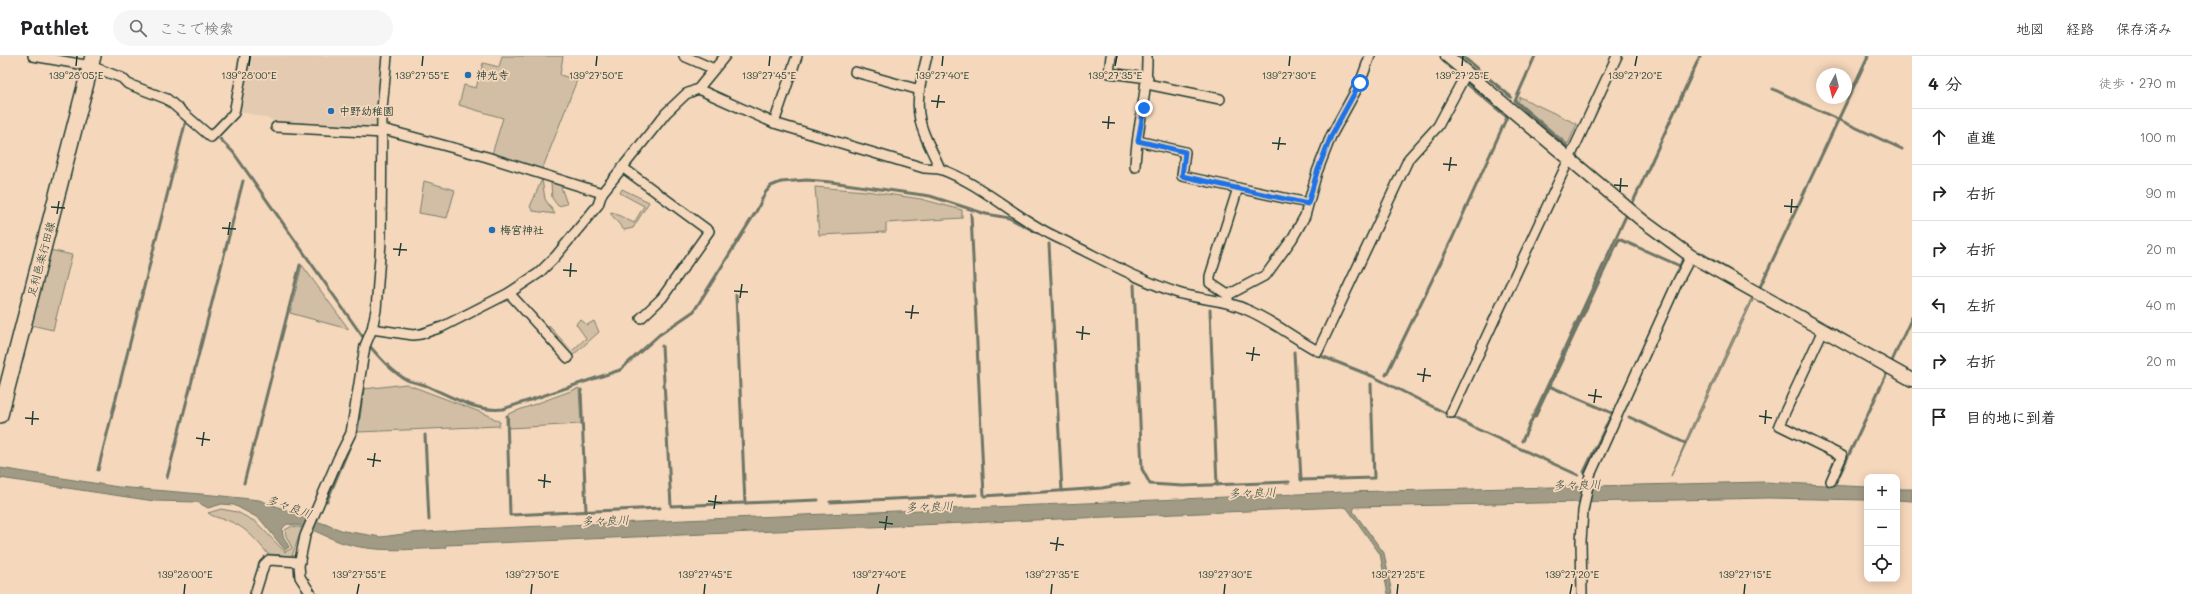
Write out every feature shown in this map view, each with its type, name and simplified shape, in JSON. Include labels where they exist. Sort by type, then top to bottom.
[{"type":"main road","name":"足利邑楽行田線","points":[[0,415],[92,61]]},
{"type":"street","points":[[32,56],[92,61],[122,78],[128,84],[167,99],[211,137],[234,113],[245,56]]},
{"type":"street","points":[[311,594],[300,577],[299,565],[305,536],[351,433],[365,346],[372,329],[376,310],[381,242],[382,109],[387,56]]},
{"type":"street","points":[[684,56],[714,69]]},
{"type":"street","points":[[372,329],[413,335],[442,327],[509,293],[539,273],[555,257],[598,205],[602,193],[666,113],[686,94],[698,89],[725,56]]},
{"type":"street","points":[[774,123],[797,56]]},
{"type":"street","points":[[927,56],[920,90],[920,121],[940,169]]},
{"type":"street","points":[[1111,56],[1109,73],[1220,99]]},
{"type":"street","points":[[1135,167],[1147,81],[1147,56]]},
{"type":"street","points":[[698,89],[774,123],[924,168],[940,169],[973,184],[1032,226],[1129,272],[1179,293],[1228,298],[1266,275],[1292,239],[1305,216],[1317,172],[1331,136],[1360,83],[1370,56]]},
{"type":"street","points":[[1451,413],[1617,56]]},
{"type":"street","points":[[1449,57],[1643,221],[1691,256],[1912,380]]},
{"type":"street","points":[[855,72],[920,90]]},
{"type":"street","points":[[1238,188],[1210,276],[1210,283],[1228,298],[1281,327],[1300,342],[1318,351],[1409,158],[1438,126],[1467,72]]},
{"type":"street","points":[[276,127],[383,131],[487,157],[602,193]]},
{"type":"street","points":[[1138,141],[1185,152],[1182,176],[1308,204]]},
{"type":"street","points":[[622,167],[709,232],[662,298],[641,318]]},
{"type":"street","points":[[1582,594],[1581,541],[1583,511],[1588,484],[1599,453],[1678,281],[1691,256]]},
{"type":"street","points":[[509,293],[568,358]]},
{"type":"street","points":[[1823,330],[1779,425],[1842,456],[1831,481]]},
{"type":"street","points":[[255,594],[264,565],[269,560],[300,562]]},
{"type":"shaded area","points":[[248,56],[382,56],[378,130],[277,124],[271,119],[238,111]]},
{"type":"shaded area","points":[[502,56],[563,56],[560,75],[577,80],[542,170],[492,154],[503,118],[459,105],[464,85],[476,88],[483,63],[499,67]]},
{"type":"shaded area","points":[[1520,97],[1577,124],[1568,144],[1518,102]]},
{"type":"shaded area","points":[[542,179],[545,199],[555,214],[533,211],[530,207]]},
{"type":"shaded area","points":[[424,181],[455,190],[447,218],[419,213]]},
{"type":"shaded area","points":[[556,181],[562,183],[561,187],[567,204],[558,206],[552,198],[551,183]]},
{"type":"shaded area","points":[[815,187],[866,191],[921,199],[962,210],[962,218],[886,223],[886,232],[819,235]]},
{"type":"shaded area","points":[[622,189],[649,202],[633,228],[624,230],[610,213],[612,212],[634,223],[644,206],[620,193]]},
{"type":"shaded area","points":[[50,250],[72,255],[53,330],[31,325]]},
{"type":"shaded area","points":[[302,265],[348,328],[348,329],[290,313]]},
{"type":"shaded area","points":[[1751,299],[1753,300],[1671,476],[1692,426]]},
{"type":"shaded area","points":[[580,319],[587,325],[594,321],[599,332],[571,357],[547,330],[549,326],[572,351],[586,338],[576,324]]},
{"type":"shaded area","points":[[406,384],[488,415],[500,422],[499,426],[358,432],[364,389]]},
{"type":"shaded area","points":[[579,388],[581,424],[509,428],[508,414]]},
{"type":"shaded area","points":[[0,468],[118,487],[259,500],[344,531],[381,537],[411,533],[473,529],[1345,492],[1764,482],[1864,487],[1864,500],[1768,498],[1355,507],[1353,511],[1384,553],[1392,594],[1388,594],[1380,554],[1347,508],[1342,507],[446,545],[445,548],[396,550],[359,547],[340,542],[302,526],[287,524],[282,529],[283,536],[289,547],[285,550],[260,519],[234,505],[222,504],[208,508],[197,502],[154,501],[0,478]]},
{"type":"shaded area","points":[[1900,489],[1912,489],[1912,501],[1900,500]]},
{"type":"shaded area","points":[[221,509],[237,512],[256,522],[285,552],[292,548],[286,536],[285,530],[292,526],[302,528],[292,556],[268,554],[251,535],[241,527],[208,513]]},
{"type":"waterway","points":[[1462,56],[1511,97]]},
{"type":"waterway","points":[[1535,56],[1515,101],[1567,146]]},
{"type":"waterway","points":[[1633,202],[1700,56]]},
{"type":"waterway","points":[[1760,287],[1868,56]]},
{"type":"waterway","points":[[1386,375],[1452,239],[1507,117],[1466,83]]},
{"type":"waterway","points":[[1773,89],[1902,149]]},
{"type":"waterway","points":[[98,470],[186,120]]},
{"type":"waterway","points":[[220,139],[233,152],[365,340]]},
{"type":"waterway","points":[[368,344],[381,359],[401,377],[412,382],[425,385],[464,403],[483,408],[503,409],[620,370],[659,335],[694,311],[757,210],[765,193],[771,186],[781,182],[807,180],[831,182],[930,196],[986,214],[1009,218],[1038,233]]},
{"type":"waterway","points":[[167,478],[243,181]]},
{"type":"waterway","points":[[971,214],[984,496],[1102,488],[1129,483]]},
{"type":"waterway","points":[[1522,441],[1626,216]]},
{"type":"waterway","points":[[1533,416],[1535,417],[1619,239],[1680,266],[1682,261]]},
{"type":"waterway","points":[[1049,244],[1062,491]]},
{"type":"waterway","points":[[1699,252],[1754,285]]},
{"type":"waterway","points":[[244,483],[300,265]]},
{"type":"waterway","name":"多々良川","points":[[1134,285],[1142,469],[1150,484],[1183,486],[1289,482]]},
{"type":"waterway","points":[[736,295],[745,504]]},
{"type":"waterway","points":[[1210,310],[1217,485]]},
{"type":"waterway","points":[[1892,361],[1912,317]]},
{"type":"waterway","points":[[1289,338],[1311,352]]},
{"type":"waterway","points":[[662,346],[671,506],[818,500]]},
{"type":"waterway","points":[[1294,352],[1301,480],[1374,478],[1371,384]]},
{"type":"waterway","name":"多々良川","points":[[1316,354],[1372,376],[1477,429],[1578,475]]},
{"type":"waterway","points":[[1838,478],[1886,375]]},
{"type":"waterway","points":[[1549,386],[1612,413]]},
{"type":"waterway","name":"多々良川","points":[[581,390],[586,512]]},
{"type":"waterway","points":[[327,501],[357,429],[360,404]]},
{"type":"waterway","name":"多々良川","points":[[507,416],[510,515],[660,508]]},
{"type":"waterway","points":[[1629,417],[1685,443]]},
{"type":"waterway","name":"多々良川","points":[[1584,472],[1610,418]]},
{"type":"waterway","points":[[425,435],[429,520]]},
{"type":"waterway","name":"多々良川","points":[[830,502],[976,495]]},
{"type":"place","name":"神光寺","points":[[468,75]]},
{"type":"place","name":"中野幼稚園","points":[[331,111]]},
{"type":"place","name":"梅宮神社","points":[[492,230]]},
{"type":"route","points":[[1144,108],[1138,141],[1185,152],[1182,176],[1308,204],[1317,172],[1331,136],[1360,83]]}]
